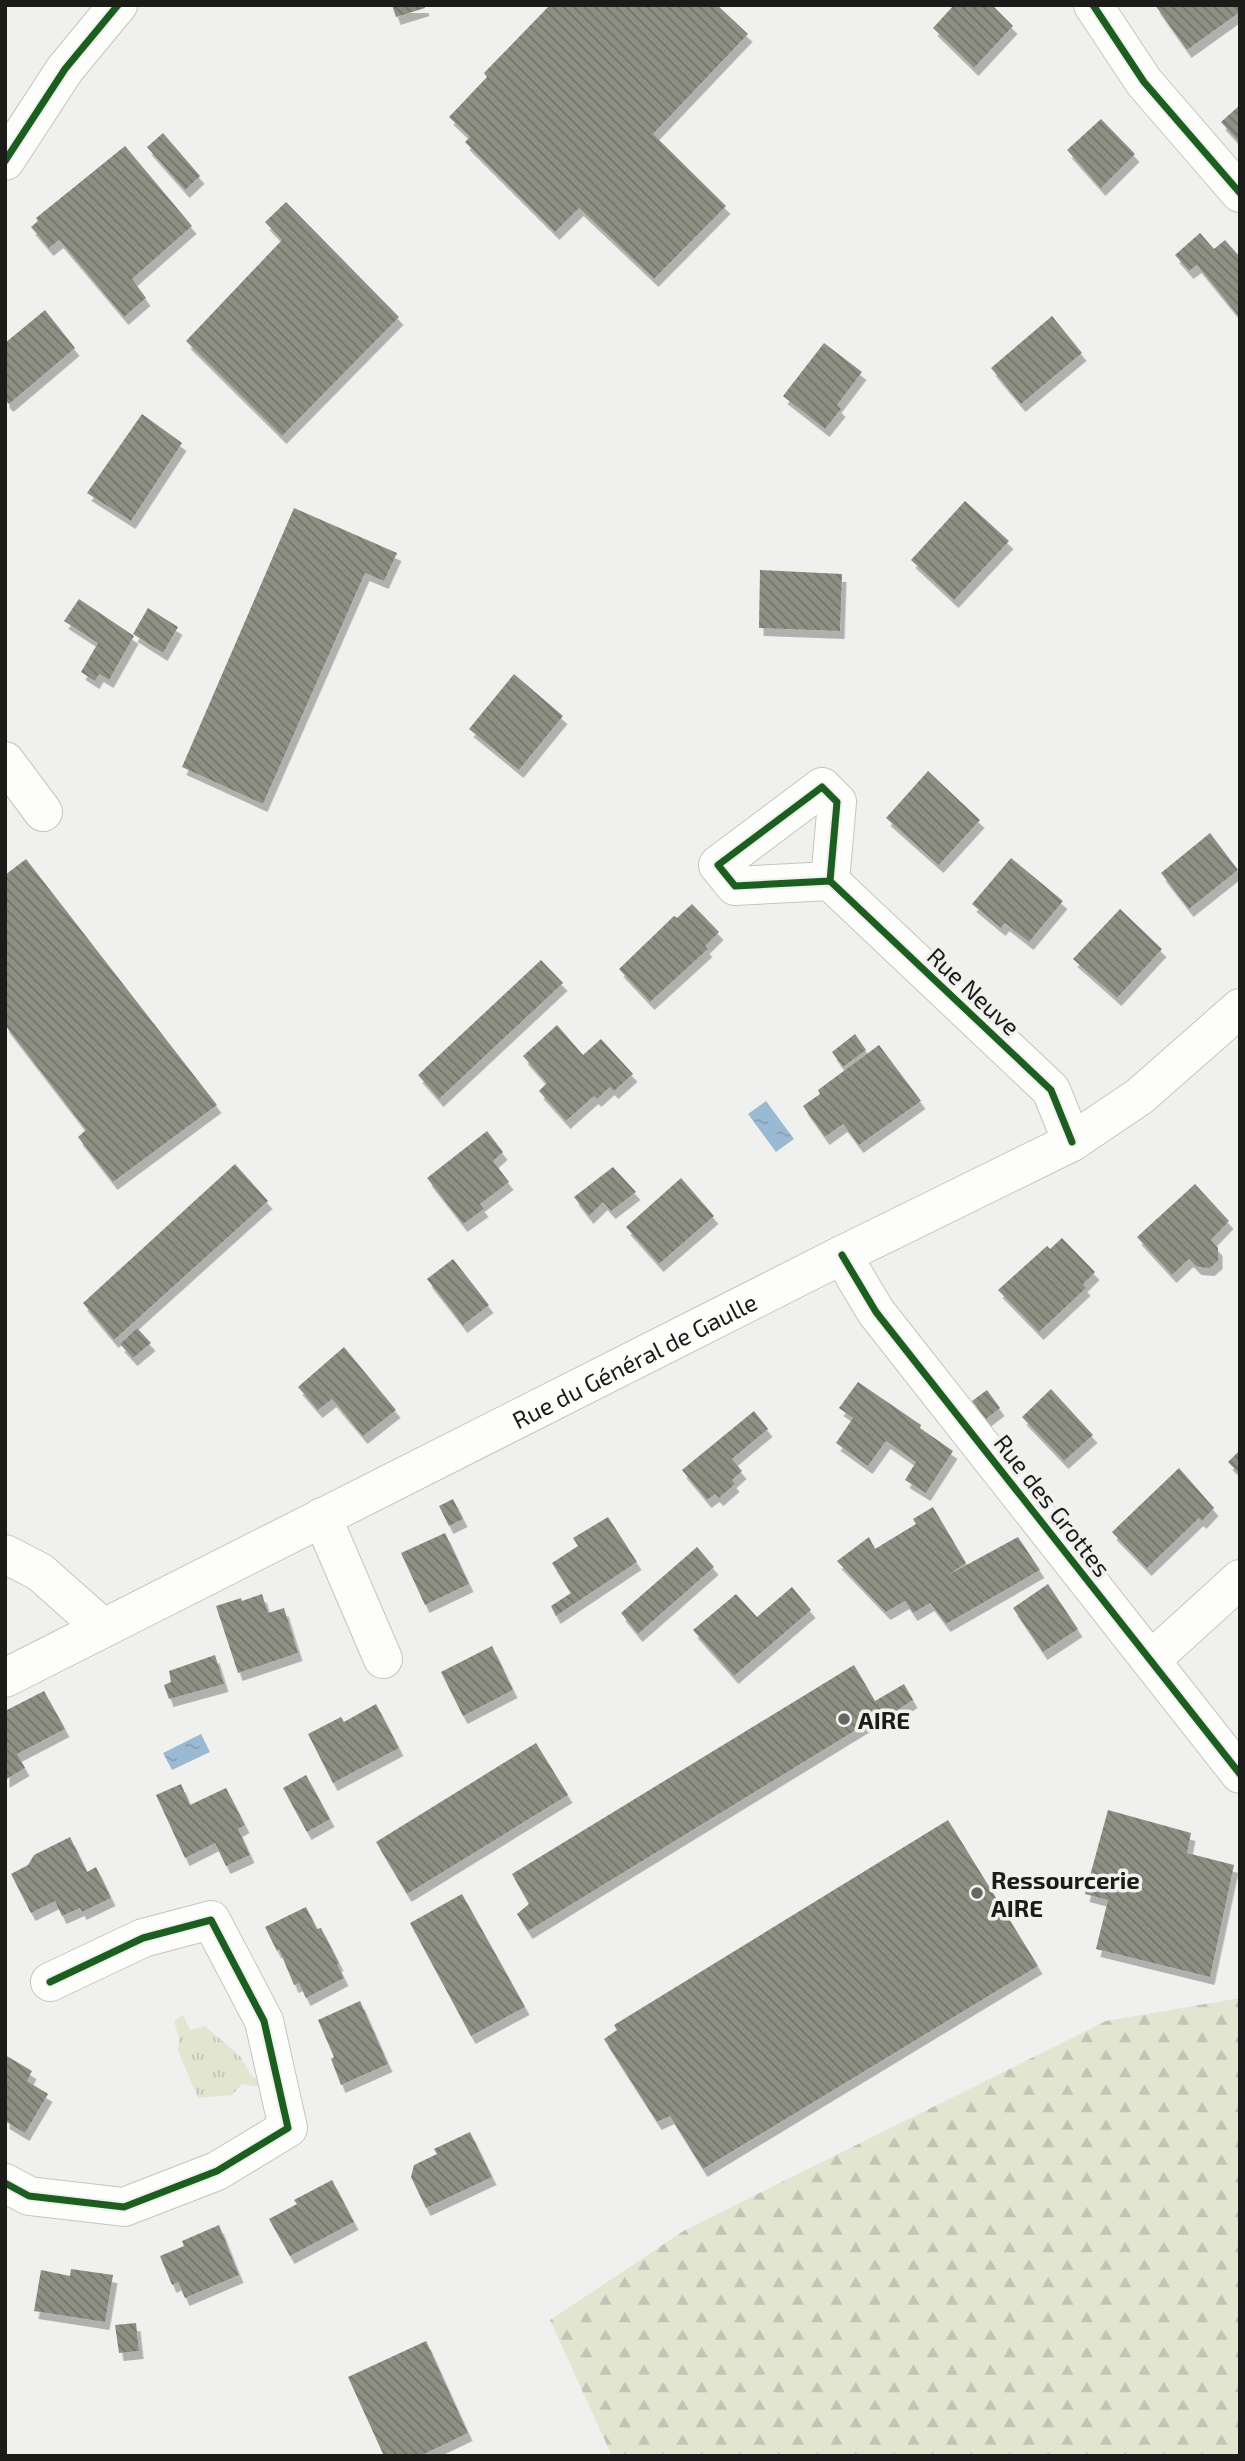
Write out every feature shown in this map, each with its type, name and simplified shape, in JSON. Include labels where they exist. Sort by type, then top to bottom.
[{"type":"street","points":[[5,161],[65,69],[118,5]]},
{"type":"street","points":[[1093,5],[1144,82],[1240,192]]},
{"type":"street","points":[[5,761],[43,812]]},
{"type":"street","name":"Rue Neuve","points":[[830,881],[1051,1090],[1072,1142]]},
{"type":"street","name":"Rue du Général de Gaulle","points":[[5,1678],[842,1255],[1072,1142],[1140,1096],[1240,1007]]},
{"type":"street","name":"Rue des Grottes","points":[[842,1255],[876,1312],[1240,1774]]},
{"type":"street","points":[[322,1517],[383,1659]]},
{"type":"street","points":[[5,1554],[40,1572],[103,1628]]},
{"type":"street","points":[[1151,1660],[1240,1579]]},
{"type":"street","points":[[5,2183],[29,2196],[124,2207],[217,2171],[288,2128],[264,2021],[211,1920],[143,1938],[50,1982]]},
{"type":"green space","points":[[1240,1998],[1240,2456],[612,2456],[550,2320],[685,2230],[1106,2021]]},
{"type":"green space","points":[[183,2015],[190,2030],[205,2026],[241,2057],[252,2077],[265,2079],[271,2089],[242,2084],[232,2095],[198,2098],[178,2051],[179,2039],[174,2021]]},
{"type":"water","points":[[766,1101],[794,1139],[776,1152],[748,1114]]},
{"type":"water","points":[[201,1734],[210,1752],[172,1770],[163,1753]]},
{"type":"building","points":[[392,5],[424,5],[425,8],[396,17]]},
{"type":"building","points":[[550,5],[717,5],[748,34],[653,134],[726,206],[654,279],[579,208],[555,232],[465,142],[470,137],[449,117],[487,77],[484,73]]},
{"type":"building","points":[[954,5],[992,5],[1013,26],[974,68],[933,28]]},
{"type":"building","points":[[1155,5],[1240,5],[1240,12],[1187,50]]},
{"type":"building","points":[[1240,105],[1240,143],[1221,122]]},
{"type":"building","points":[[1101,119],[1135,154],[1101,188],[1067,150]]},
{"type":"building","points":[[163,133],[200,176],[185,190],[147,147]]},
{"type":"building","points":[[125,146],[192,226],[132,279],[146,298],[124,317],[59,240],[49,248],[31,227],[38,221],[36,218]]},
{"type":"building","points":[[286,202],[399,317],[282,436],[186,341],[282,240],[265,222]]},
{"type":"building","points":[[1200,233],[1214,249],[1225,240],[1240,257],[1240,318],[1197,265],[1189,271],[1175,255]]},
{"type":"building","points":[[45,310],[75,348],[9,404],[5,400],[5,343]]},
{"type":"building","points":[[1052,316],[1082,353],[1021,404],[991,368]]},
{"type":"building","points":[[824,343],[862,372],[837,405],[841,409],[825,429],[783,396]]},
{"type":"building","points":[[142,414],[182,443],[131,521],[87,493]]},
{"type":"building","points":[[965,501],[1009,541],[954,600],[911,560]]},
{"type":"building","points":[[294,508],[397,553],[384,581],[365,573],[263,804],[182,767]]},
{"type":"building","points":[[760,570],[842,574],[840,631],[759,628]]},
{"type":"building","points":[[79,599],[134,636],[109,680],[99,674],[95,681],[81,672],[98,643],[64,621]]},
{"type":"building","points":[[148,608],[178,627],[163,653],[133,634]]},
{"type":"building","points":[[514,674],[563,716],[519,770],[469,729]]},
{"type":"building","points":[[928,771],[980,820],[939,865],[886,818]]},
{"type":"building","points":[[1210,833],[1238,870],[1189,909],[1161,873]]},
{"type":"building","points":[[1011,858],[1063,901],[1029,942],[1005,923],[1001,928],[972,904]]},
{"type":"building","points":[[26,859],[217,1105],[113,1182],[78,1137],[86,1130],[5,1025],[5,875]]},
{"type":"building","points":[[692,904],[719,932],[705,946],[708,949],[650,1002],[619,969],[674,916],[677,918]]},
{"type":"building","points":[[1120,909],[1162,949],[1117,998],[1073,959]]},
{"type":"building","points":[[541,960],[563,983],[439,1099],[418,1075]]},
{"type":"building","points":[[557,1025],[583,1055],[601,1039],[633,1074],[614,1091],[610,1087],[597,1099],[594,1096],[566,1121],[539,1091],[547,1083],[523,1056]]},
{"type":"building","points":[[855,1034],[866,1050],[843,1067],[832,1052]]},
{"type":"building","points":[[879,1045],[921,1101],[859,1145],[843,1124],[825,1137],[803,1106],[820,1094],[818,1090]]},
{"type":"building","points":[[487,1131],[503,1152],[493,1161],[509,1182],[480,1204],[484,1209],[463,1224],[427,1178]]},
{"type":"building","points":[[235,1164],[268,1201],[114,1340],[83,1303]]},
{"type":"building","points":[[613,1167],[636,1192],[611,1211],[603,1202],[589,1216],[574,1197]]},
{"type":"building","points":[[681,1178],[714,1216],[659,1264],[626,1227]]},
{"type":"building","points":[[1195,1184],[1229,1221],[1211,1240],[1218,1248],[1218,1261],[1210,1268],[1197,1267],[1189,1259],[1172,1275],[1137,1237]]},
{"type":"building","points":[[1062,1238],[1095,1272],[1083,1284],[1086,1288],[1039,1332],[998,1290],[1047,1246],[1050,1249]]},
{"type":"building","points":[[453,1259],[489,1305],[463,1325],[427,1279]]},
{"type":"building","points":[[137,1328],[151,1343],[133,1358],[120,1344]]},
{"type":"building","points":[[344,1347],[396,1410],[363,1436],[332,1399],[318,1410],[298,1387]]},
{"type":"building","points":[[858,1382],[921,1425],[920,1428],[953,1451],[926,1493],[905,1480],[916,1462],[886,1441],[868,1466],[836,1443],[853,1418],[839,1408]]},
{"type":"building","points":[[1051,1389],[1093,1435],[1064,1461],[1022,1417]]},
{"type":"building","points":[[987,1390],[1000,1408],[986,1419],[972,1401]]},
{"type":"building","points":[[754,1411],[768,1429],[732,1459],[742,1471],[732,1480],[735,1484],[719,1498],[715,1494],[707,1500],[682,1470]]},
{"type":"building","points":[[1240,1450],[1240,1474],[1228,1462]]},
{"type":"building","points":[[1179,1468],[1214,1508],[1202,1521],[1199,1518],[1147,1568],[1112,1532]]},
{"type":"building","points":[[453,1499],[463,1519],[449,1526],[439,1506]]},
{"type":"building","points":[[933,1507],[966,1563],[948,1575],[1018,1537],[1040,1570],[946,1624],[930,1603],[913,1613],[905,1601],[886,1612],[837,1561],[869,1537],[875,1549],[916,1524],[913,1519]]},
{"type":"building","points":[[608,1517],[637,1562],[556,1616],[551,1606],[571,1593],[552,1563],[578,1546],[573,1538]]},
{"type":"building","points":[[445,1533],[469,1584],[425,1605],[401,1553]]},
{"type":"building","points":[[697,1547],[714,1567],[638,1634],[621,1613]]},
{"type":"building","points":[[1048,1584],[1078,1629],[1043,1652],[1013,1608]]},
{"type":"building","points":[[792,1587],[811,1610],[734,1676],[693,1630],[736,1594],[757,1617]]},
{"type":"building","points":[[262,1594],[268,1613],[284,1608],[298,1653],[238,1673],[216,1606]]},
{"type":"building","points":[[492,1646],[513,1690],[463,1716],[441,1672]]},
{"type":"building","points":[[215,1655],[224,1684],[169,1699],[164,1685],[171,1682],[169,1671]]},
{"type":"building","points":[[854,1665],[875,1701],[904,1684],[913,1700],[885,1718],[882,1714],[528,1931],[517,1914],[529,1904],[512,1874]]},
{"type":"building","points":[[44,1691],[65,1729],[17,1754],[25,1768],[5,1780],[5,1711]]},
{"type":"building","points":[[376,1704],[399,1748],[333,1783],[308,1734],[341,1717],[344,1722]]},
{"type":"building","points":[[536,1743],[568,1795],[407,1894],[376,1842]]},
{"type":"building","points":[[306,1775],[330,1819],[307,1832],[283,1788]]},
{"type":"building","points":[[181,1784],[190,1805],[226,1788],[245,1825],[238,1829],[250,1855],[226,1866],[215,1843],[185,1858],[156,1795]]},
{"type":"building","points":[[1108,1810],[1191,1833],[1187,1853],[1234,1865],[1210,1977],[1096,1949],[1108,1900],[1085,1894]]},
{"type":"building","points":[[948,1820],[1038,1966],[703,2169],[670,2116],[657,2122],[604,2039],[617,2030],[614,2025]]},
{"type":"building","points":[[70,1837],[87,1872],[96,1867],[111,1898],[82,1912],[80,1908],[62,1916],[55,1901],[31,1913],[11,1874],[28,1865],[34,1855]]},
{"type":"building","points":[[462,1894],[525,2007],[471,2036],[410,1923]]},
{"type":"building","points":[[306,1907],[317,1929],[321,1928],[344,1978],[306,1998],[299,1983],[294,1985],[279,1949],[277,1951],[265,1927]]},
{"type":"building","points":[[360,2001],[388,2064],[341,2085],[331,2059],[334,2057],[318,2020]]},
{"type":"building","points":[[5,2055],[32,2071],[27,2081],[48,2094],[25,2133],[5,2121]]},
{"type":"building","points":[[470,2132],[492,2177],[426,2208],[411,2177],[414,2165],[437,2154],[434,2149]]},
{"type":"building","points":[[332,2180],[354,2222],[290,2256],[269,2219],[297,2204],[294,2200]]},
{"type":"building","points":[[219,2225],[239,2275],[185,2298],[178,2282],[172,2285],[160,2256],[184,2246],[182,2241]]},
{"type":"building","points":[[71,2269],[113,2275],[105,2322],[34,2311],[41,2270],[70,2276]]},
{"type":"building","points":[[136,2323],[139,2351],[119,2353],[115,2325]]},
{"type":"building","points":[[426,2341],[468,2433],[420,2456],[384,2456],[348,2377]]},
{"type":"cycle path","points":[[5,161],[65,69],[118,5]]},
{"type":"cycle path","points":[[1093,5],[1144,82],[1240,193]]},
{"type":"cycle path","points":[[830,881],[837,802],[822,787],[718,865],[735,886],[830,881],[1051,1090],[1072,1142]]},
{"type":"cycle path","points":[[842,1255],[876,1312],[1240,1774]]},
{"type":"cycle path","points":[[5,2183],[29,2196],[124,2207],[217,2171],[288,2128],[264,2021],[211,1920],[143,1938],[50,1982]]},
{"type":"place","name":"AIRE","points":[[844,1719]]},
{"type":"place","name":"Ressourcerie AIRE","points":[[977,1893]]}]
